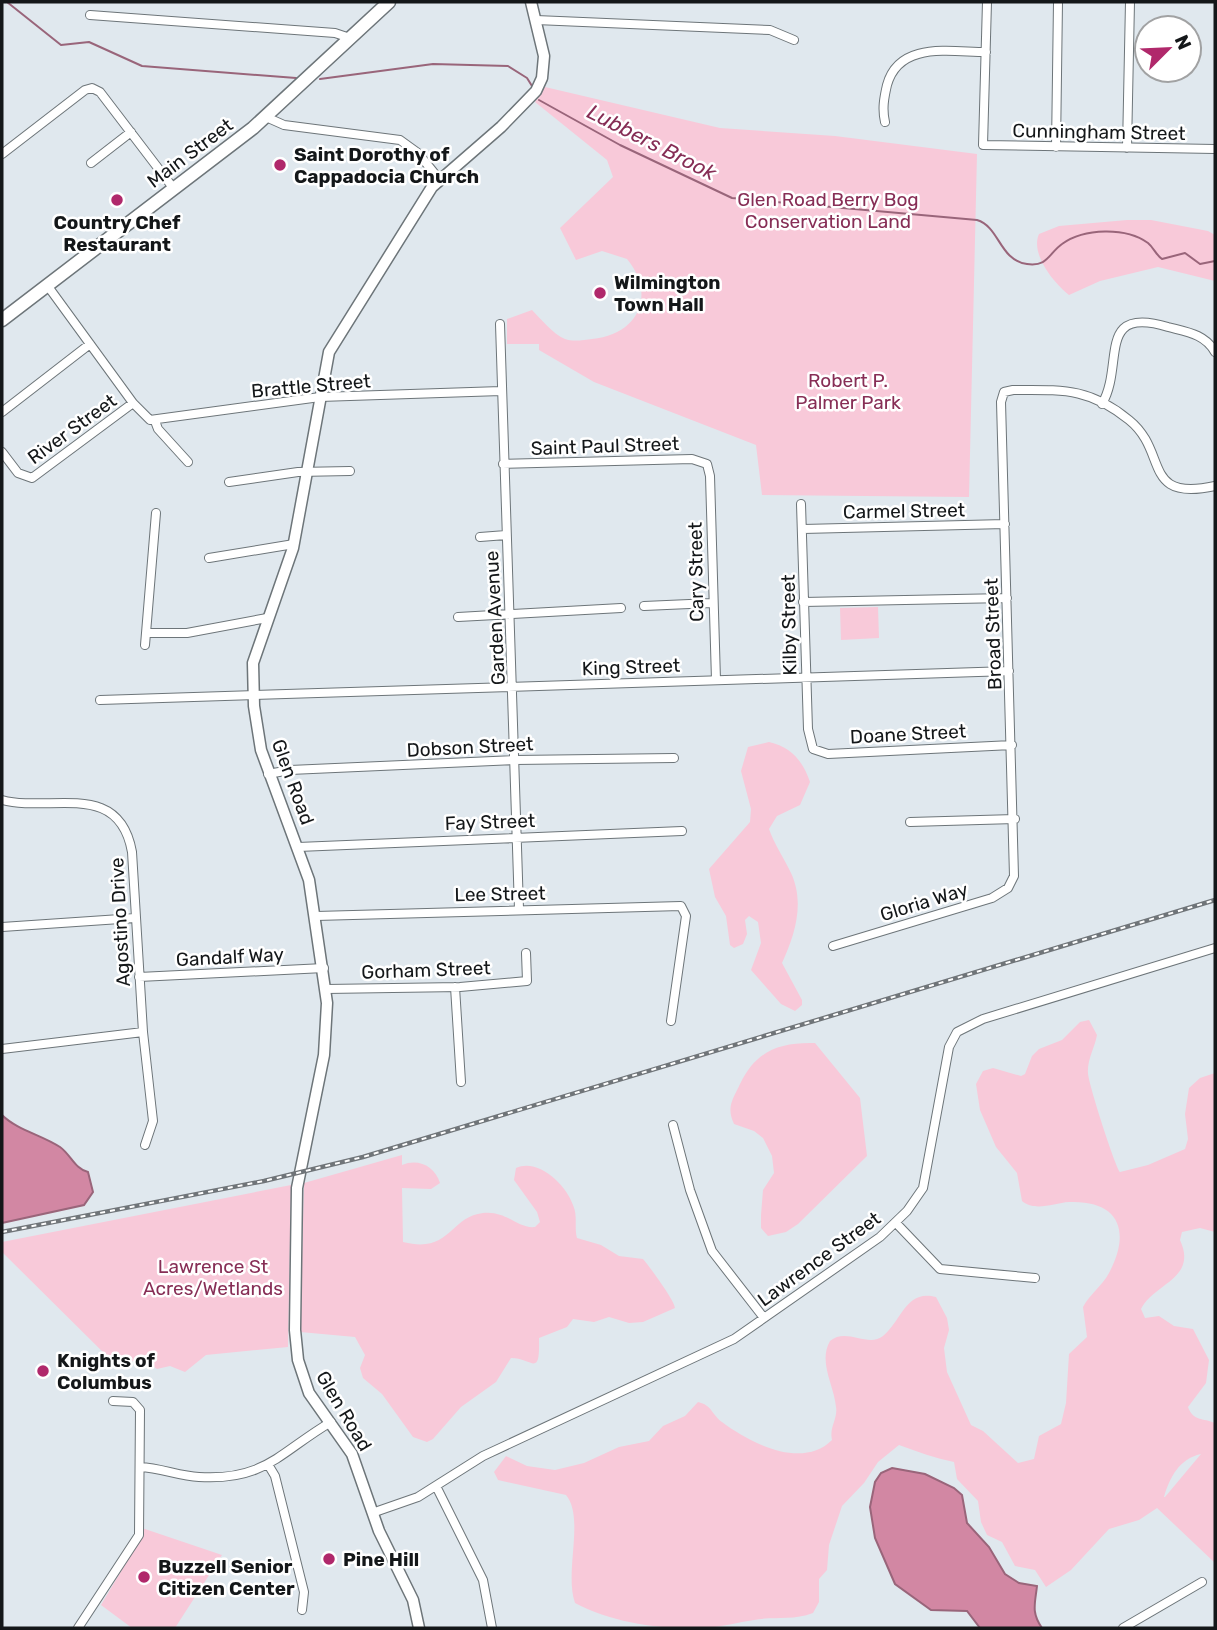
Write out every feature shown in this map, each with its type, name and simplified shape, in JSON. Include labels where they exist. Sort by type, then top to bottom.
[{"type":"main road","name":"Main Street","points":[[2,320],[266,117],[388,2]]},
{"type":"street","name":"Glen Road","points":[[419,1628],[413,1600],[372,1513],[352,1454],[303,1380],[295,1330],[298,1172],[324,1055],[326,989],[316,916],[299,847],[268,774],[259,742],[253,695],[254,655],[280,591],[294,544],[330,352],[337,336],[439,179],[501,127],[536,91],[543,71],[544,56],[530,2]]},
{"type":"street","points":[[885,122],[883,111],[888,83],[901,61],[924,52],[986,52],[987,2]]},
{"type":"street","points":[[1056,147],[1058,2]]},
{"type":"street","points":[[1127,148],[1130,2]]},
{"type":"street","points":[[90,15],[335,33],[350,38]]},
{"type":"street","points":[[536,20],[770,30],[794,40]]},
{"type":"street","name":"Cunningham Street","points":[[986,52],[983,145],[1215,149]]},
{"type":"street","points":[[2,154],[85,90],[92,88],[100,92],[174,189]]},
{"type":"street","points":[[266,117],[284,125],[400,140],[418,153],[439,179]]},
{"type":"street","points":[[90,163],[131,132]]},
{"type":"street","points":[[47,285],[133,403],[145,417],[155,421],[158,429],[187,462]]},
{"type":"street","points":[[1215,352],[1198,335],[1151,321],[1129,325],[1114,342],[1111,384],[1102,404],[1137,428],[1170,485],[1190,491],[1215,486]]},
{"type":"street","name":"Garden Avenue","points":[[500,324],[503,464],[514,686],[519,909]]},
{"type":"street","points":[[2,412],[90,344]]},
{"type":"street","name":"Broad Street","points":[[1014,876],[1015,819],[1001,402],[1004,392],[1010,390],[1074,390],[1102,404]]},
{"type":"street","name":"Brattle Street","points":[[155,421],[320,397],[501,391]]},
{"type":"street","name":"River Street","points":[[2,452],[18,473],[28,478],[37,475],[133,403]]},
{"type":"street","name":"Saint Paul Street","points":[[503,464],[692,459],[707,464]]},
{"type":"street","name":"Cary Street","points":[[707,464],[710,476],[716,680]]},
{"type":"street","points":[[229,482],[350,471]]},
{"type":"street","name":"Kilby Street","points":[[801,504],[810,745]]},
{"type":"street","points":[[145,645],[156,513]]},
{"type":"street","name":"Carmel Street","points":[[803,529],[1005,524]]},
{"type":"street","points":[[480,537],[506,536]]},
{"type":"street","points":[[209,558],[294,544]]},
{"type":"street","points":[[803,602],[1007,598]]},
{"type":"street","points":[[645,606],[712,603]]},
{"type":"street","points":[[458,617],[621,608]]},
{"type":"street","points":[[146,633],[187,633],[267,618]]},
{"type":"street","name":"King Street","points":[[100,700],[1009,671]]},
{"type":"street","name":"Doane Street","points":[[810,745],[817,752],[828,754],[1012,745]]},
{"type":"street","name":"Dobson Street","points":[[268,774],[290,770],[515,760],[674,758]]},
{"type":"street","name":"Agostino Drive","points":[[2,800],[22,805],[81,802],[98,807],[113,816],[125,830],[132,849],[142,1032],[153,1121],[145,1145]]},
{"type":"street","points":[[910,822],[1015,819]]},
{"type":"street","name":"Fay Street","points":[[299,847],[682,831]]},
{"type":"street","name":"Gloria Way","points":[[833,946],[995,896],[1008,888],[1014,876]]},
{"type":"street","name":"Lee Street","points":[[316,916],[678,906],[684,908],[686,916],[671,1021]]},
{"type":"street","points":[[2,927],[135,918]]},
{"type":"street","name":"Lawrence Street","points":[[372,1513],[412,1500],[483,1455],[714,1349],[875,1242],[896,1223],[919,1195],[925,1180],[949,1047],[957,1032],[983,1019],[1215,948]]},
{"type":"street","name":"Gorham Street","points":[[326,989],[456,987],[527,981],[526,953]]},
{"type":"street","name":"Gandalf Way","points":[[139,977],[324,968]]},
{"type":"street","points":[[456,987],[461,1082]]},
{"type":"street","points":[[2,1049],[142,1032]]},
{"type":"street","points":[[673,1125],[694,1203],[712,1251],[764,1318]]},
{"type":"street","points":[[896,1223],[940,1269],[1035,1278]]},
{"type":"street","points":[[78,1628],[138,1537],[139,1408],[130,1401],[113,1401]]},
{"type":"street","points":[[140,1467],[203,1477],[245,1474],[269,1466],[299,1441],[331,1422]]},
{"type":"street","points":[[269,1466],[275,1476],[304,1592],[302,1610]]},
{"type":"street","points":[[436,1486],[483,1580],[492,1628]]},
{"type":"street","points":[[1123,1628],[1202,1582]]},
{"type":"green space","name":"Robert P. Palmer Park","points":[[545,87],[720,128],[835,136],[977,154],[969,497],[762,495],[756,445],[594,382],[539,350],[539,344],[507,344],[507,319],[532,310],[565,339],[608,336],[631,321],[638,311],[641,299],[641,286],[627,259],[602,251],[576,260],[560,228],[613,177],[607,160],[535,102]]},
{"type":"green space","points":[[1151,220],[1208,231],[1215,235],[1215,281],[1158,267],[1100,281],[1069,295],[1045,268],[1038,250],[1039,234],[1059,226]]},
{"type":"green space","points":[[878,607],[879,638],[841,640],[840,608]]},
{"type":"green space","points":[[769,742],[790,751],[804,768],[810,782],[800,805],[777,816],[769,829],[791,873],[797,896],[797,919],[782,963],[802,1000],[802,1005],[795,1011],[781,1004],[751,970],[761,943],[758,922],[749,916],[745,920],[747,934],[743,944],[734,948],[730,945],[726,916],[715,897],[709,869],[750,822],[751,809],[741,771],[748,747]]},
{"type":"green space","points":[[1089,1020],[1097,1035],[1088,1073],[1102,1125],[1120,1172],[1148,1165],[1185,1149],[1188,1139],[1185,1114],[1189,1088],[1200,1078],[1215,1073],[1215,1232],[1200,1228],[1182,1232],[1180,1240],[1184,1253],[1179,1272],[1147,1300],[1141,1309],[1145,1318],[1159,1316],[1174,1326],[1193,1329],[1209,1360],[1206,1383],[1188,1407],[1196,1417],[1215,1423],[1215,1563],[1157,1508],[1139,1520],[1109,1529],[1071,1570],[1046,1587],[1035,1570],[1015,1566],[1002,1542],[987,1535],[981,1522],[978,1501],[957,1479],[954,1462],[899,1445],[878,1462],[864,1483],[842,1506],[829,1545],[827,1570],[819,1579],[819,1602],[813,1613],[712,1627],[672,1628],[605,1616],[575,1603],[572,1590],[574,1517],[571,1505],[566,1495],[498,1480],[494,1472],[506,1456],[527,1466],[555,1470],[584,1463],[619,1447],[649,1441],[663,1426],[685,1416],[698,1402],[706,1405],[734,1430],[761,1445],[791,1453],[820,1449],[832,1440],[836,1411],[826,1365],[830,1341],[843,1336],[871,1340],[883,1336],[905,1308],[918,1297],[936,1297],[947,1318],[949,1330],[944,1348],[947,1372],[971,1425],[983,1431],[1018,1463],[1034,1459],[1039,1436],[1061,1424],[1066,1403],[1069,1354],[1087,1337],[1083,1307],[1109,1273],[1116,1258],[1119,1232],[1116,1221],[1100,1206],[1069,1202],[1033,1206],[1022,1201],[1017,1173],[996,1147],[980,1110],[976,1084],[983,1071],[993,1068],[1021,1076],[1025,1074],[1032,1056],[1039,1049],[1062,1040],[1080,1022]],"holes":[[[1201,1454],[1165,1497],[1176,1470],[1193,1456]]]},
{"type":"green space","points":[[815,1043],[860,1098],[867,1156],[798,1224],[786,1232],[768,1236],[761,1228],[761,1215],[763,1190],[774,1173],[772,1156],[763,1138],[754,1131],[734,1124],[731,1103],[746,1073],[761,1056],[790,1044]]},
{"type":"green space","points":[[402,1155],[402,1165],[414,1162],[425,1165],[434,1172],[440,1183],[431,1189],[402,1188],[403,1242],[431,1243],[448,1234],[463,1221],[483,1213],[498,1214],[535,1227],[540,1222],[537,1212],[514,1180],[516,1168],[534,1167],[551,1175],[569,1197],[575,1213],[577,1238],[601,1245],[619,1256],[643,1259],[675,1308],[643,1322],[629,1323],[609,1317],[594,1322],[573,1319],[567,1327],[539,1338],[536,1362],[511,1358],[496,1382],[461,1407],[433,1439],[427,1442],[413,1437],[382,1394],[363,1378],[360,1368],[365,1355],[355,1337],[300,1332],[304,1183]]},
{"type":"green space","name":"Lawrence St Acres/Wetlands","points":[[291,1185],[288,1347],[206,1355],[185,1372],[170,1366],[157,1369],[144,1360],[114,1363],[2,1252],[2,1242]]},
{"type":"green space","points":[[142,1528],[222,1555],[175,1628],[132,1628],[101,1605],[140,1539]]},
{"type":"shaded area","points":[[2,1115],[15,1125],[60,1147],[80,1168],[88,1172],[93,1192],[84,1205],[2,1223]]},
{"type":"shaded area","points":[[892,1468],[925,1474],[954,1488],[962,1495],[967,1523],[989,1547],[1005,1574],[1019,1583],[1037,1586],[1035,1612],[1042,1628],[980,1628],[967,1611],[931,1610],[895,1584],[875,1538],[870,1507],[875,1482],[881,1473]]},
{"type":"waterway","name":"Lubbers Brook","points":[[7,2],[61,45],[89,42],[142,66],[296,78]]},
{"type":"waterway","name":"Lubbers Brook","points":[[320,79],[433,64],[508,66],[527,78],[532,86]]},
{"type":"waterway","name":"Lubbers Brook","points":[[539,100],[620,145],[732,198],[977,220],[991,229],[1011,256],[1027,264],[1040,263],[1062,244],[1093,232],[1117,232],[1139,238],[1148,243],[1162,259],[1185,253],[1200,264],[1215,261]]},
{"type":"railway","points":[[2,1232],[264,1181],[363,1157],[1215,900]]},
{"type":"place","name":"Saint Dorothy of Cappadocia Church","points":[[280,165]]},
{"type":"place","name":"Country Chef Restaurant","points":[[117,200]]},
{"type":"place","name":"Wilmington Town Hall","points":[[600,293]]},
{"type":"place","name":"Knights of Columbus","points":[[43,1371]]},
{"type":"place","name":"Pine Hill","points":[[329,1559]]},
{"type":"place","name":"Buzzell Senior Citizen Center","points":[[144,1577]]},
{"type":"park label","name":"Glen Road Berry Bog Conservation Land","points":[[828,210]]}]
